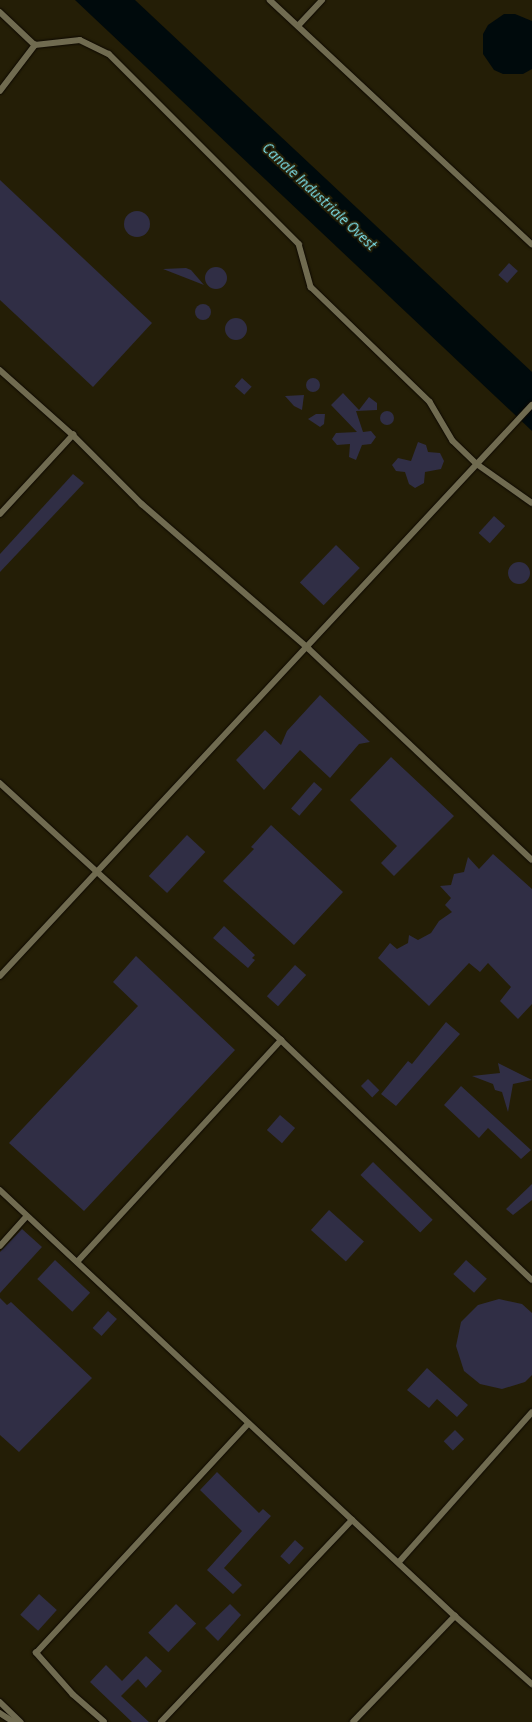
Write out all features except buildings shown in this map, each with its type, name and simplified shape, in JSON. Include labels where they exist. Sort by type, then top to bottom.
[{"type":"lane","points":[[270,0],[532,244]]},
{"type":"lane","points":[[298,26],[322,0]]},
{"type":"lane","points":[[0,12],[35,45]]},
{"type":"lane","points":[[0,91],[35,45],[80,40],[109,54],[299,244],[311,287],[430,402],[453,441],[477,464],[532,503]]},
{"type":"lane","points":[[0,370],[73,435],[142,504],[308,648],[532,860]]},
{"type":"lane","points":[[0,976],[308,648],[532,405]]},
{"type":"lane","points":[[0,514],[73,435]]},
{"type":"lane","points":[[0,783],[282,1040],[532,1280]]},
{"type":"lane","points":[[78,1261],[282,1040]]},
{"type":"lane","points":[[0,1190],[26,1217],[78,1261],[248,1424],[399,1562],[455,1616],[532,1684]]},
{"type":"lane","points":[[0,1246],[26,1217]]},
{"type":"lane","points":[[399,1562],[532,1412]]},
{"type":"lane","points":[[104,1722],[73,1695],[36,1652],[248,1424]]},
{"type":"lane","points":[[161,1722],[352,1520]]},
{"type":"lane","points":[[353,1722],[455,1616]]},
{"type":"lane","points":[[0,1702],[21,1722]]},
{"type":"lane","points":[[0,1713],[14,1722]]},
{"type":"water","name":"Canale Industriale Ovest","points":[[75,0],[135,0],[532,372],[532,431]]},
{"type":"water","points":[[504,14],[515,14],[532,21],[532,69],[523,74],[503,74],[494,70],[483,54],[483,34],[488,25]]}]
